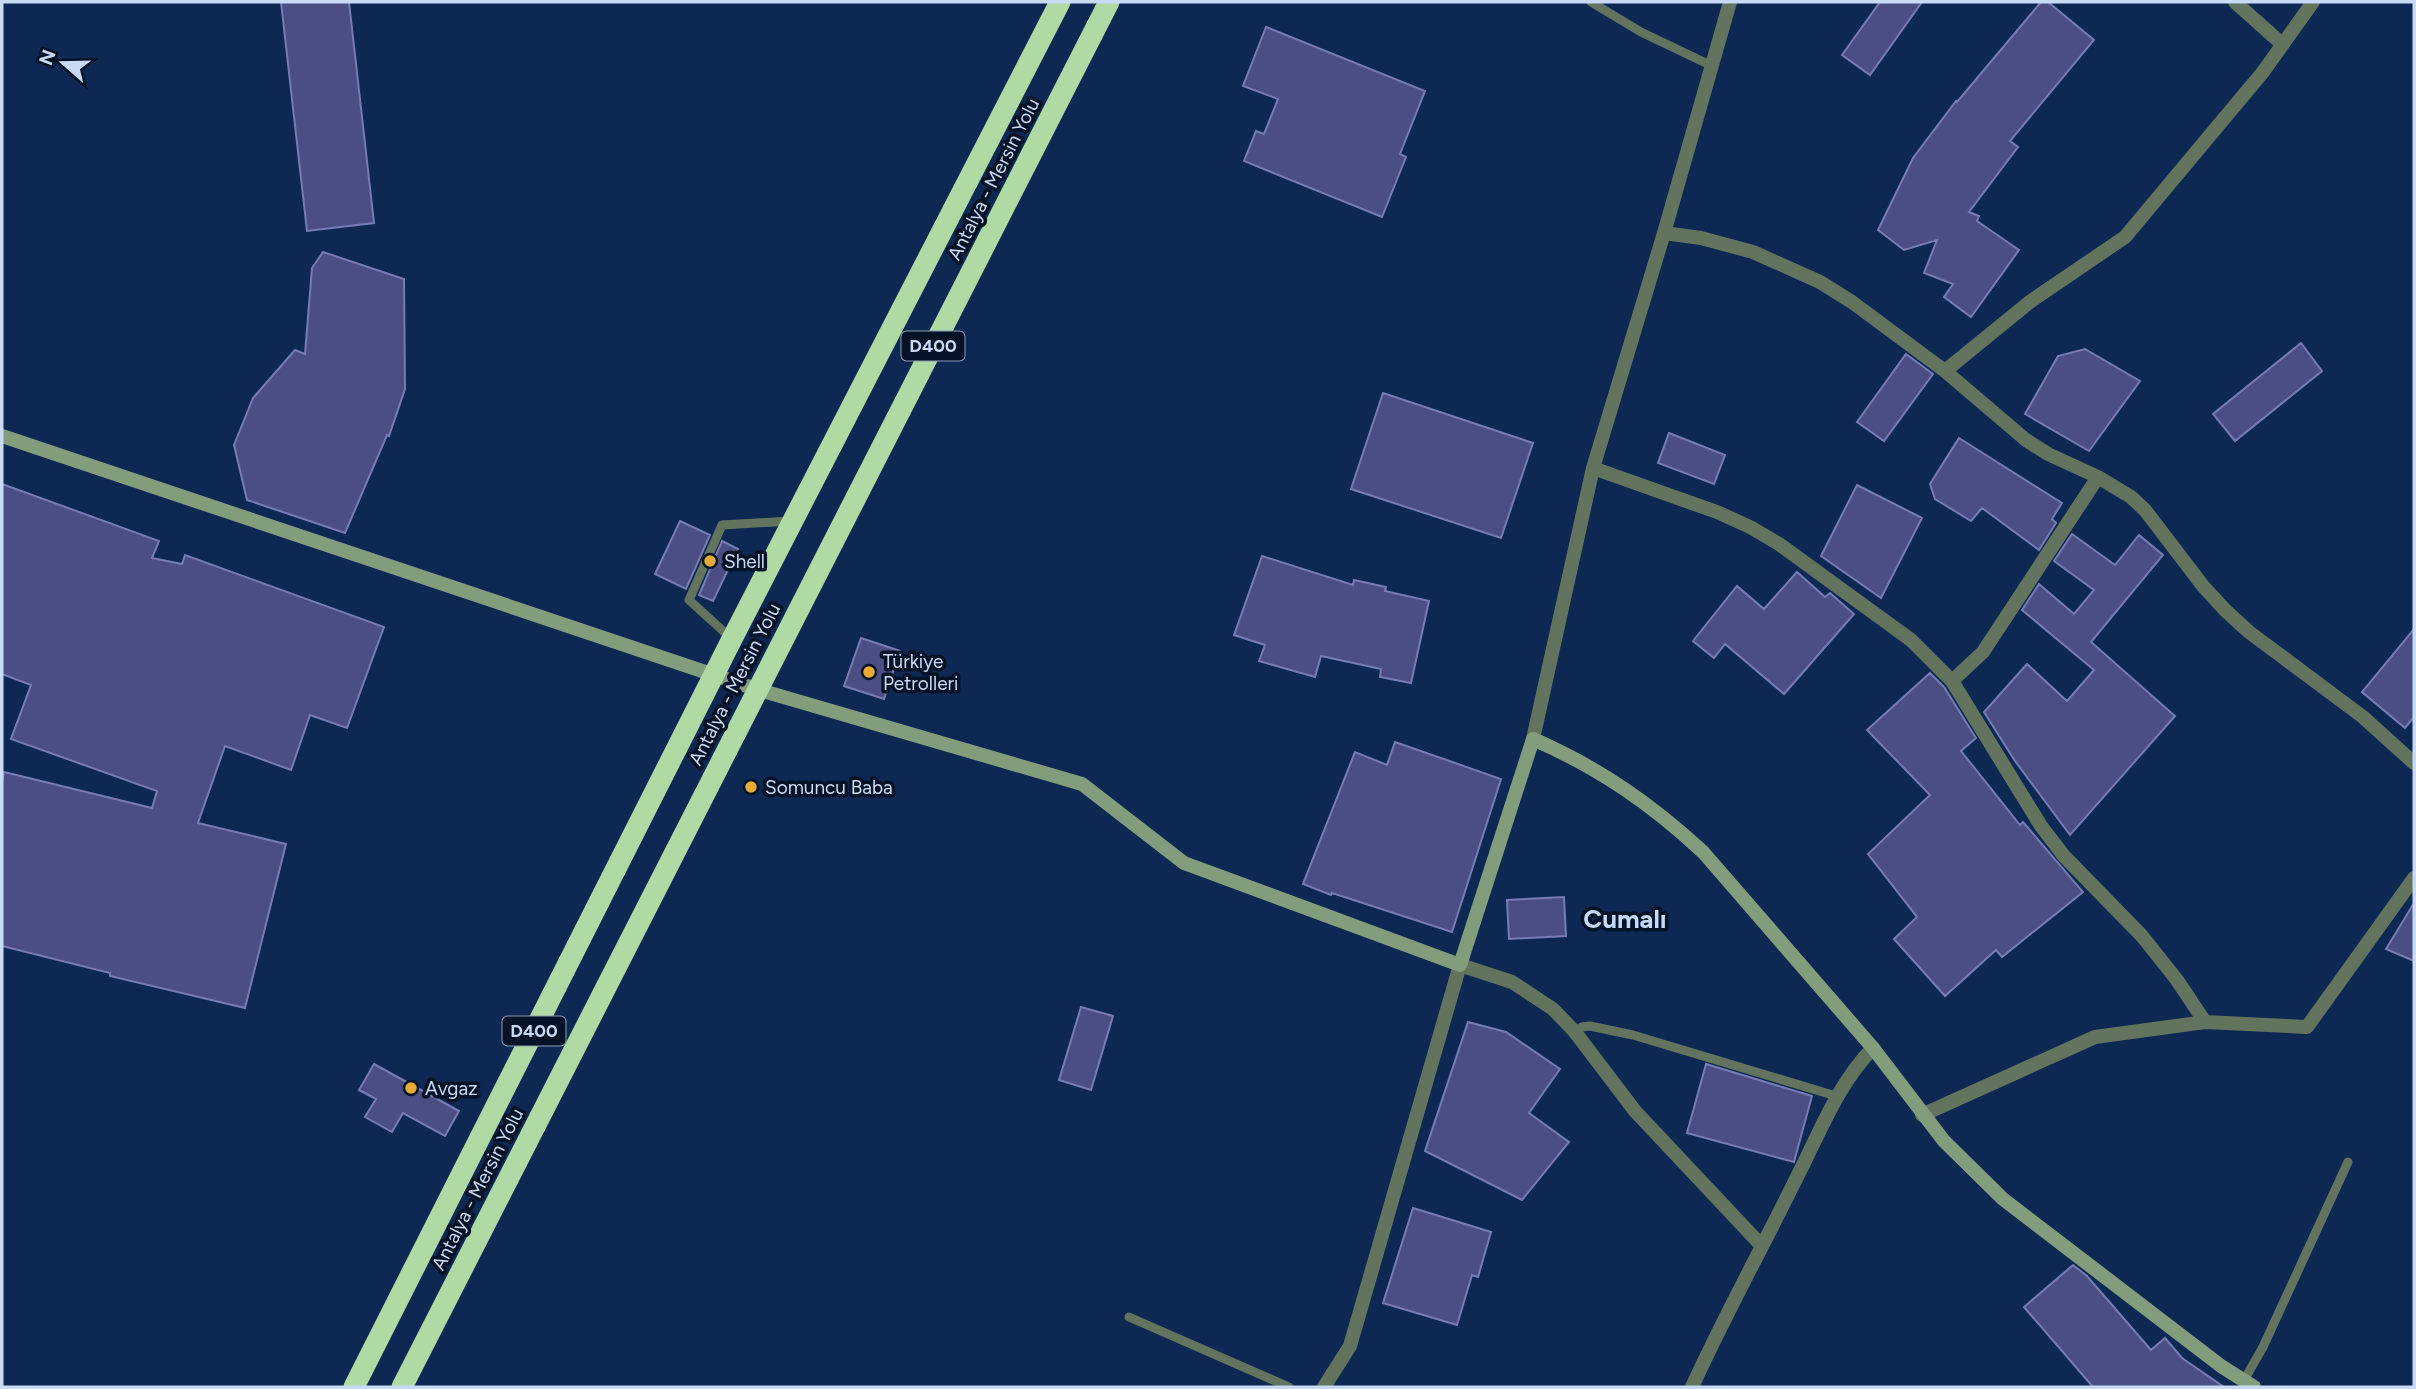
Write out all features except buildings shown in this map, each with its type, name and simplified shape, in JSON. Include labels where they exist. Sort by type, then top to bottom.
[{"type":"highway","name":"Antalya - Mersin Yolu","points":[[354,1387],[732,639],[1060,2]]},
{"type":"highway","name":"Antalya - Mersin Yolu","points":[[401,1387],[1109,2]]},
{"type":"street","points":[[1324,1387],[1350,1346],[1460,964],[1533,739],[1593,468],[1730,2]]},
{"type":"street","points":[[2235,2],[2283,44]]},
{"type":"street","points":[[1945,371],[2031,300],[2125,237],[2263,72],[2314,2]]},
{"type":"street","points":[[1664,233],[1727,244],[1784,264],[1820,282],[1852,302],[1945,371],[2026,440],[2131,497],[2146,510],[2203,586],[2249,632],[2363,717],[2414,763]]},
{"type":"street","points":[[2,436],[756,690],[1083,784],[1184,863],[1512,982],[1534,995],[1553,1009],[1575,1032],[1636,1111],[1761,1245]]},
{"type":"street","points":[[1593,468],[1717,512],[1779,544],[1911,640],[1952,681],[2041,826],[2064,856],[2142,936],[2177,980],[2205,1022]]},
{"type":"street","points":[[1952,681],[1983,652],[2098,477]]},
{"type":"street","points":[[1533,739],[1607,776],[1673,824],[1703,852],[1873,1048],[1922,1115],[1964,1162],[2003,1199],[2249,1384]]},
{"type":"street","points":[[1922,1115],[2095,1037],[2205,1022],[2307,1027],[2414,878]]},
{"type":"street","points":[[1692,1387],[1836,1096],[1857,1065],[1873,1048]]},
{"type":"lane","points":[[1591,2],[1641,32],[1712,66]]},
{"type":"lane","points":[[732,639],[689,600],[722,524],[793,521]]},
{"type":"lane","points":[[1575,1032],[1590,1026],[1633,1035],[1836,1096]]},
{"type":"lane","points":[[2249,1384],[2263,1347],[2348,1161]]},
{"type":"lane","points":[[1129,1317],[1289,1387]]},
{"type":"place","name":"Shell","points":[[710,561]]},
{"type":"place","name":"Türkiye Petrolleri","points":[[869,672]]},
{"type":"place","name":"Somuncu Baba","points":[[751,787]]},
{"type":"place","name":"Avgaz","points":[[411,1088]]},
{"type":"district","name":"Cumalı","points":[[1625,919]]}]
